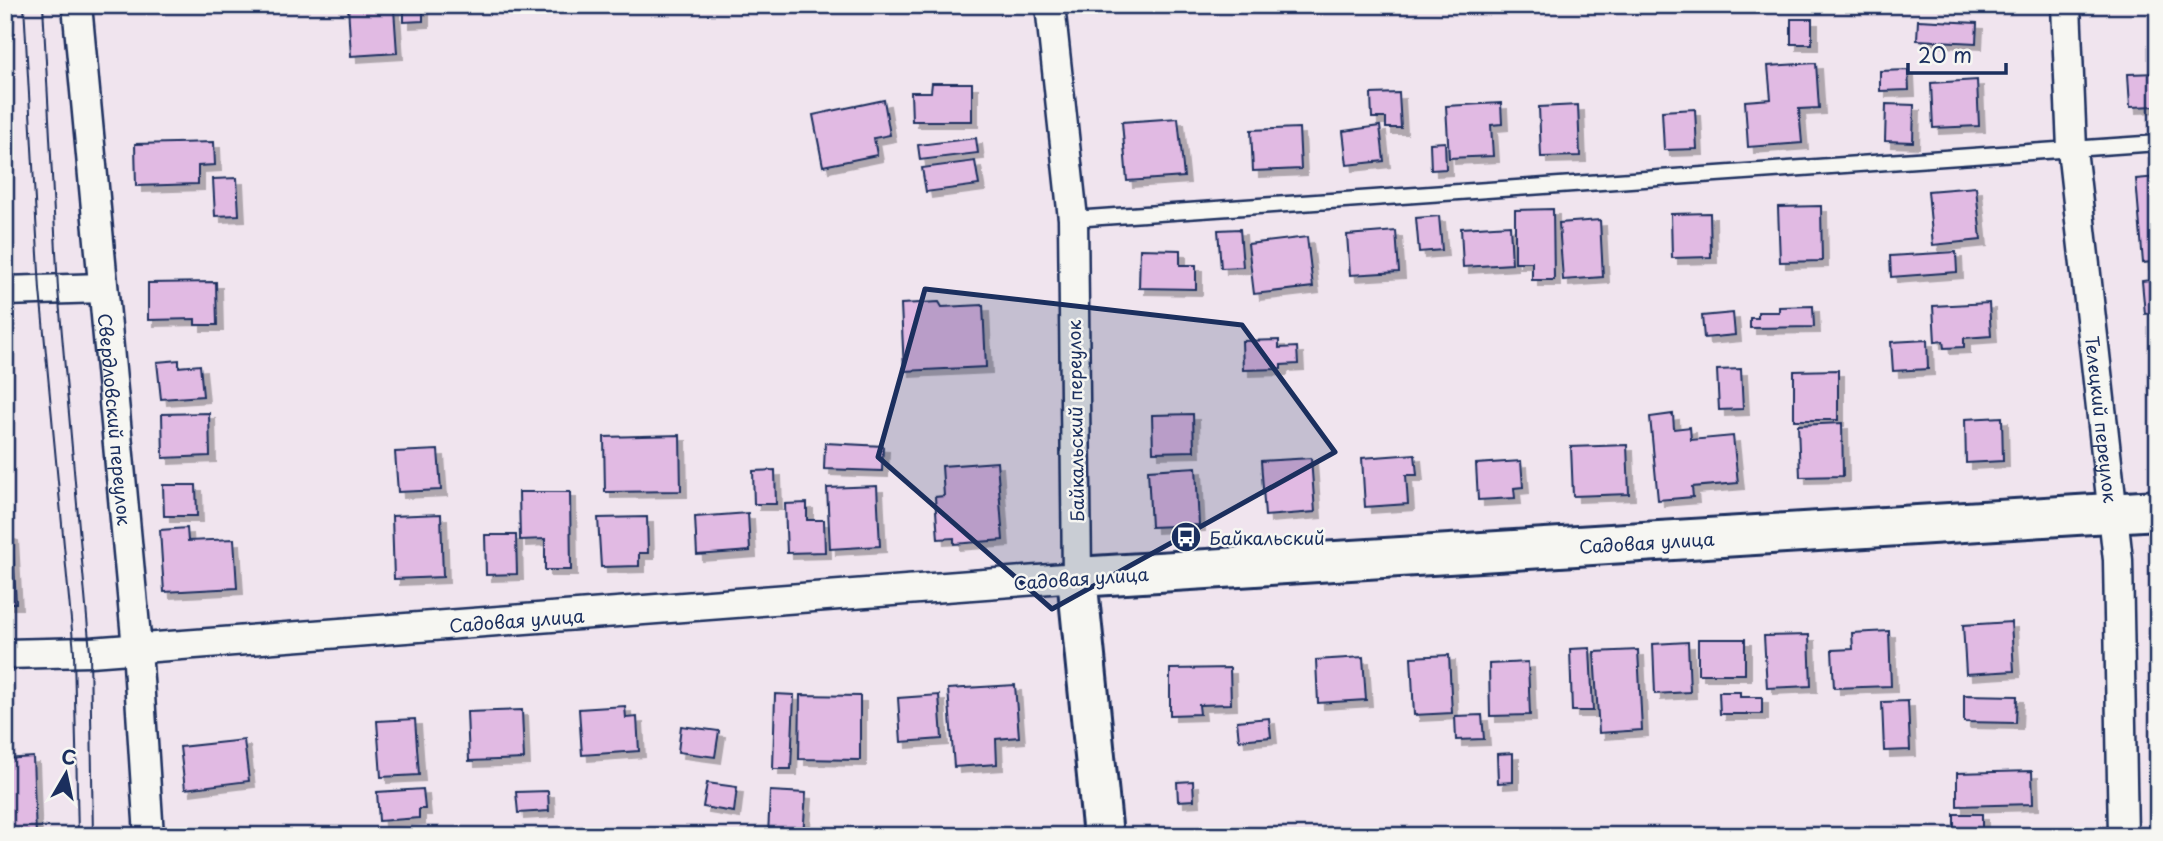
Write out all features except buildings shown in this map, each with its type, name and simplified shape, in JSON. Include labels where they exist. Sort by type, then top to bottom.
[{"type":"main road","name":"Садовая улица","points":[[1077,577],[2158,510]]},
{"type":"main road","name":"Байкальский переулок","points":[[1077,577],[1103,836]]},
{"type":"street","name":"Свердловский переулок","points":[[77,5],[137,648],[149,836]]},
{"type":"street","name":"Байкальский переулок","points":[[1050,5],[1073,219],[1077,577]]},
{"type":"street","name":"Телецкий переулок","points":[[2066,5],[2072,149],[2118,573],[2123,836]]},
{"type":"street","points":[[5,290],[103,288]]},
{"type":"street","name":"Садовая улица","points":[[5,654],[137,648],[1077,577]]},
{"type":"lane","points":[[1073,219],[2158,143]]},
{"type":"highlighted area","points":[[925,289],[1242,325],[1335,452],[1052,609],[878,457]]},
{"type":"tram line","points":[[24,5],[40,290],[74,652],[78,836]]},
{"type":"tram line","points":[[43,5],[58,289],[90,652],[93,836]]},
{"type":"place","name":"Байкальский","points":[[1186,537]]}]
